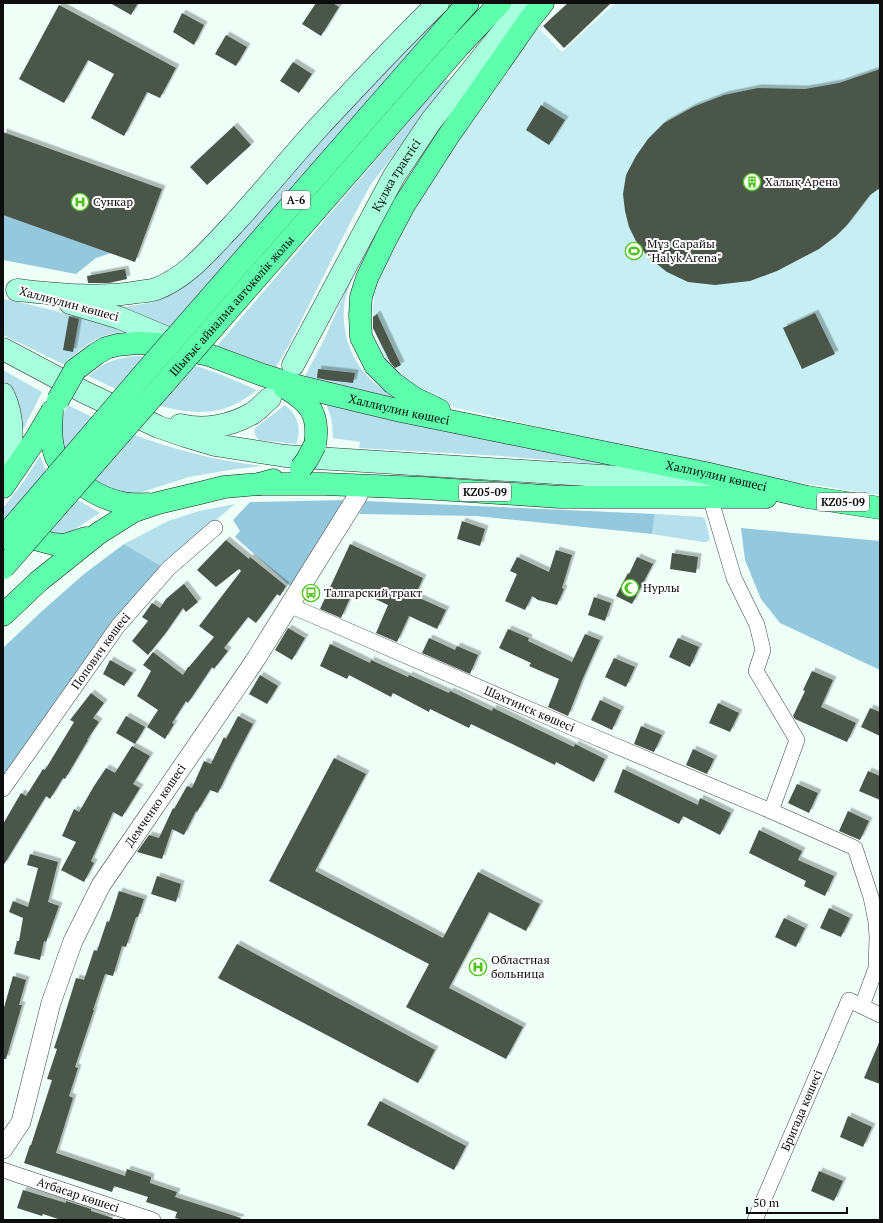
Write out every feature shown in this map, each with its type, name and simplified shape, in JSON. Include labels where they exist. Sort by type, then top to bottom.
[{"type":"main road","points":[[10,288],[63,295],[109,296],[155,289],[178,278],[199,260],[256,200],[316,130],[415,25],[438,3]]},
{"type":"main road","name":"Шығыс айналма автокөлік жолы","points":[[3,568],[156,376],[468,3]]},
{"type":"main road","name":"Шығыс айналма автокөлік жолы","points":[[156,376],[500,3]]},
{"type":"main road","name":"Құлжа трактісі","points":[[293,364],[394,176],[431,121],[526,3]]},
{"type":"main road","points":[[515,434],[437,409],[414,398],[393,383],[375,365],[360,337],[361,297],[367,278],[404,205],[447,138],[530,19],[543,3]]},
{"type":"main road","name":"Халлиулин көшесі","points":[[10,288],[83,306],[120,318],[209,355],[301,387],[401,411],[705,473],[807,497]]},
{"type":"main road","points":[[3,487],[35,440],[75,370],[96,354],[106,348],[117,345],[138,343],[158,344],[209,355]]},
{"type":"main road","name":"Халлиулин көшесі","points":[[3,349],[124,412],[159,427],[215,444],[285,456],[618,477],[807,497]]},
{"type":"main road","points":[[3,615],[54,568],[99,533],[134,511],[158,503],[224,487],[259,484],[290,476],[301,468],[315,445],[316,423],[313,412],[304,400],[296,394],[263,375]]},
{"type":"main road","points":[[3,538],[156,376]]},
{"type":"main road","points":[[84,392],[129,410],[165,422],[203,428],[235,422],[254,412],[270,398]]},
{"type":"main road","points":[[3,394],[9,407],[12,428],[10,451],[3,476]]},
{"type":"main road","points":[[55,406],[50,431],[52,444],[57,458],[73,478],[86,488],[111,500],[124,504],[158,503]]},
{"type":"main road","name":"Халлиулин көшесі","points":[[259,484],[324,484],[423,488],[560,497],[807,497]]},
{"type":"main road","name":"KZ05-09","points":[[807,497],[880,508]]},
{"type":"main road","points":[[3,531],[48,543],[65,545],[99,533]]},
{"type":"street","name":"Демченко көшесі","points":[[3,1149],[21,1122],[51,1003],[73,941],[101,885],[254,662],[362,486]]},
{"type":"street","points":[[710,497],[734,578],[757,625],[763,650],[756,671],[797,740],[771,811]]},
{"type":"street","name":"Попович көшесі","points":[[3,789],[118,626],[170,568],[215,528]]},
{"type":"street","name":"Шахтинск көшесі","points":[[289,605],[855,848],[871,897],[876,922],[877,938],[876,968],[855,1003]]},
{"type":"street","points":[[855,1003],[880,1015]]},
{"type":"street","name":"Бригада көшесі","points":[[755,1220],[855,1003]]},
{"type":"street","name":"Атбасар көшесі","points":[[3,1170],[153,1220]]},
{"type":"shaded area","points":[[445,3],[456,3],[437,21],[176,330],[119,308],[154,302],[168,296],[188,284],[233,238]]},
{"type":"shaded area","name":"Мұз Сарайы \"Halyk Arena\"","points":[[615,3],[880,3],[880,495],[745,474],[457,408],[439,402],[394,372],[384,357],[373,327],[373,310],[375,291],[383,264],[394,238],[535,24],[562,52]]},
{"type":"shaded area","points":[[446,78],[451,83],[371,184],[289,345],[276,367],[217,346]]},
{"type":"shaded area","points":[[3,215],[111,253],[96,258],[76,274],[3,260]]},
{"type":"shaded area","points":[[355,270],[346,296],[344,310],[345,331],[351,351],[361,369],[368,377],[398,400],[305,376],[324,340]]},
{"type":"shaded area","points":[[3,299],[88,320],[125,332],[115,333],[99,338],[85,346],[65,365],[3,335]]},
{"type":"shaded area","points":[[136,356],[184,362],[227,377],[257,390],[239,402],[224,409],[203,412],[186,411],[169,408],[135,397],[89,376],[105,364],[122,358]]},
{"type":"shaded area","points":[[3,370],[42,392],[23,430],[9,390],[3,380]]},
{"type":"shaded area","points":[[326,403],[620,466],[501,456],[359,448],[360,442],[333,438],[332,421]]},
{"type":"shaded area","points":[[68,405],[115,427],[163,445],[212,458],[262,466],[189,477],[133,495],[102,490],[64,460],[59,422]]},
{"type":"shaded area","points":[[285,405],[293,413],[298,423],[299,433],[296,444],[259,440],[255,435],[255,428]]},
{"type":"shaded area","points":[[40,456],[47,474],[70,495],[100,513],[69,533],[56,538],[3,525],[3,508],[24,481]]},
{"type":"shaded area","points":[[345,500],[290,586],[235,537],[240,531],[233,520],[250,502]]},
{"type":"shaded area","points":[[366,501],[655,514],[652,534],[477,516],[359,514]]},
{"type":"shaded area","points":[[235,504],[161,566],[124,544],[168,521],[199,511]]},
{"type":"shaded area","points":[[655,514],[702,517],[705,519],[710,539],[707,542],[703,542],[652,534]]},
{"type":"shaded area","points":[[741,528],[880,541],[880,670],[780,623],[761,599],[745,560]]},
{"type":"shaded area","points":[[124,544],[161,566],[110,624],[3,776],[3,648],[84,574]]},
{"type":"building","points":[[110,3],[138,3],[131,15]]},
{"type":"building","points":[[316,3],[333,3],[339,7],[321,36],[302,24]]},
{"type":"building","points":[[568,3],[611,3],[564,48],[543,26]]},
{"type":"building","points":[[59,5],[176,68],[160,98],[147,92],[124,136],[91,118],[114,74],[88,60],[64,103],[19,79]]},
{"type":"building","points":[[182,13],[204,25],[194,45],[173,32]]},
{"type":"building","points":[[226,35],[247,47],[236,66],[215,54]]},
{"type":"building","points":[[293,62],[312,74],[299,93],[280,81]]},
{"type":"building","name":"Халық Арена","points":[[880,69],[880,188],[870,195],[847,225],[836,236],[819,249],[777,271],[750,281],[715,285],[688,282],[667,272],[648,257],[636,241],[629,227],[623,194],[626,175],[636,156],[648,139],[664,123],[693,107],[724,95],[758,88],[805,89],[839,83]]},
{"type":"building","points":[[541,105],[565,120],[549,145],[526,130]]},
{"type":"building","points":[[234,126],[251,145],[207,185],[190,167]]},
{"type":"building","name":"Сункар","points":[[3,132],[162,189],[135,262],[3,215]]},
{"type":"building","points":[[125,269],[127,279],[109,283],[88,283],[87,276]]},
{"type":"building","points":[[815,313],[835,354],[802,369],[783,328]]},
{"type":"building","points":[[377,314],[401,365],[395,368],[390,362],[373,328],[373,317]]},
{"type":"building","points":[[69,316],[79,319],[73,352],[63,350]]},
{"type":"building","points":[[318,369],[355,373],[353,383],[317,378]]},
{"type":"building","points":[[462,521],[485,529],[480,546],[457,539]]},
{"type":"building","points":[[226,540],[286,586],[280,596],[277,594],[256,623],[248,617],[224,648],[228,651],[214,669],[212,667],[188,703],[186,701],[172,723],[174,724],[165,739],[147,727],[158,710],[137,696],[151,671],[143,665],[153,652],[183,675],[214,637],[199,626],[241,571],[239,569],[216,587],[197,570]]},
{"type":"building","points":[[350,544],[423,578],[415,596],[446,610],[437,629],[409,616],[397,642],[376,633],[388,605],[354,589],[341,618],[320,609]]},
{"type":"building","points":[[556,550],[572,555],[562,588],[564,589],[557,605],[538,600],[532,596],[525,610],[505,601],[517,574],[510,571],[517,557],[549,572]]},
{"type":"building","points":[[672,553],[698,557],[696,573],[670,569]]},
{"type":"building","points":[[637,557],[653,564],[632,604],[616,596]]},
{"type":"building","points":[[184,584],[198,602],[186,612],[183,608],[148,655],[132,641],[148,621],[142,617],[152,603],[160,608],[166,599]]},
{"type":"building","points":[[594,597],[611,603],[605,621],[588,615]]},
{"type":"building","points":[[288,628],[305,638],[292,660],[275,650]]},
{"type":"building","points":[[508,629],[529,638],[528,641],[572,662],[585,634],[600,640],[568,716],[548,707],[559,679],[529,666],[531,663],[499,648]]},
{"type":"building","points":[[429,638],[455,650],[457,646],[478,655],[470,674],[422,653]]},
{"type":"building","points":[[678,638],[699,647],[690,667],[669,657]]},
{"type":"building","points":[[330,644],[370,663],[371,660],[408,677],[409,675],[449,693],[450,691],[492,711],[493,708],[574,747],[575,744],[605,759],[594,782],[556,762],[555,765],[471,724],[469,728],[430,709],[429,712],[393,693],[391,697],[349,675],[347,679],[320,666]]},
{"type":"building","points":[[614,658],[635,667],[626,687],[605,677]]},
{"type":"building","points":[[110,660],[133,673],[124,686],[103,674]]},
{"type":"building","points":[[812,671],[833,680],[821,707],[856,723],[847,742],[795,719],[793,716],[805,691],[803,690]]},
{"type":"building","points":[[260,675],[278,686],[267,704],[249,694]]},
{"type":"building","points":[[91,693],[104,703],[93,718],[99,722],[65,779],[63,778],[50,799],[46,796],[3,866],[3,824],[21,793],[26,796],[43,769],[45,770],[74,722],[70,720]]},
{"type":"building","points":[[600,700],[621,710],[612,730],[591,720]]},
{"type":"building","points":[[718,703],[739,713],[730,732],[709,723]]},
{"type":"building","points":[[870,708],[880,712],[880,736],[861,727]]},
{"type":"building","points":[[126,716],[145,727],[135,744],[116,733]]},
{"type":"building","points":[[238,716],[253,724],[218,793],[210,790],[197,812],[196,811],[184,835],[172,829],[162,859],[137,852],[149,835],[159,838],[173,808],[174,809],[187,786],[192,788],[204,761],[211,764],[224,737],[226,739]]},
{"type":"building","points":[[641,726],[662,735],[654,752],[634,744]]},
{"type":"building","points":[[132,746],[150,756],[133,784],[140,788],[122,817],[113,812],[91,861],[94,863],[84,882],[61,870],[76,842],[62,836],[74,809],[79,812],[106,768],[115,773]]},
{"type":"building","points":[[693,749],[714,759],[707,774],[686,765]]},
{"type":"building","name":"Областная больница","points":[[334,758],[366,774],[315,871],[443,938],[478,872],[540,904],[526,931],[489,912],[449,988],[523,1027],[506,1059],[406,1007],[429,964],[269,881]]},
{"type":"building","points":[[623,769],[698,805],[700,798],[731,813],[720,835],[683,816],[679,824],[614,792]]},
{"type":"building","points":[[868,771],[880,776],[880,800],[859,791]]},
{"type":"building","points":[[797,784],[818,793],[809,813],[788,803]]},
{"type":"building","points":[[848,811],[869,821],[860,840],[839,831]]},
{"type":"building","points":[[759,830],[802,851],[798,860],[834,876],[825,896],[804,886],[806,881],[749,853]]},
{"type":"building","points":[[30,854],[58,862],[48,902],[59,906],[46,942],[44,941],[40,960],[14,954],[17,941],[19,941],[23,918],[9,912],[13,901],[28,907],[38,868],[27,865]]},
{"type":"building","points":[[157,876],[181,884],[176,902],[151,894]]},
{"type":"building","points":[[119,891],[144,899],[126,947],[122,946],[113,976],[105,974],[75,1067],[78,1068],[69,1096],[73,1098],[56,1153],[125,1176],[127,1169],[151,1177],[150,1183],[177,1192],[175,1197],[241,1218],[240,1220],[182,1220],[175,1218],[177,1212],[146,1202],[148,1197],[114,1186],[112,1192],[24,1163],[52,1080],[47,1079],[57,1049],[54,1048],[76,978],[84,980],[94,950],[97,951],[107,921],[109,922]]},
{"type":"building","points":[[829,908],[850,918],[841,937],[820,928]]},
{"type":"building","points":[[784,918],[805,928],[796,947],[775,937]]},
{"type":"building","points":[[237,944],[435,1050],[418,1083],[218,978]]},
{"type":"building","points":[[13,976],[26,980],[19,1005],[22,1005],[6,1059],[3,1059],[3,1011]]},
{"type":"building","points":[[880,1040],[880,1084],[864,1078]]},
{"type":"building","points":[[380,1101],[466,1146],[454,1170],[367,1125]]},
{"type":"building","points":[[848,1116],[872,1127],[863,1147],[840,1137]]},
{"type":"building","points":[[819,1171],[843,1181],[834,1201],[811,1191]]},
{"type":"building","points":[[23,1190],[66,1203],[66,1201],[113,1218],[112,1220],[61,1220],[43,1214],[42,1216],[17,1208]]},
{"type":"place","name":"Халық Арена","points":[[752,182]]},
{"type":"place","name":"Сункар","points":[[80,202]]},
{"type":"place","name":"Мұз Сарайы \"Halyk Arena\"","points":[[634,251]]},
{"type":"place","name":"Нурлы","points":[[630,588]]},
{"type":"place","name":"Талгарский тракт","points":[[311,593]]},
{"type":"place","name":"Областная больница","points":[[478,967]]}]
